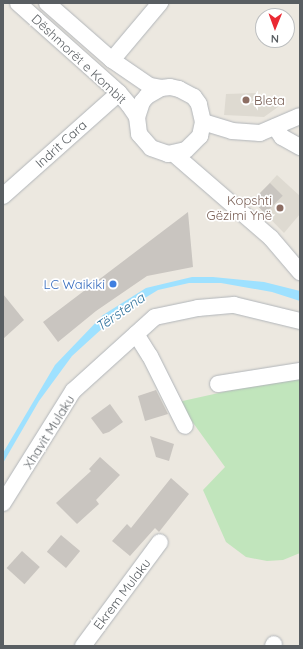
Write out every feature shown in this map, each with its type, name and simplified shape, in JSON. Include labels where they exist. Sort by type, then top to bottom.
[{"type":"street","name":"Dëshmorët e Kombit","points":[[18,3],[119,93],[137,117]]},
{"type":"street","name":"Dëshmorët e Kombit","points":[[47,3],[112,60],[150,86],[161,88]]},
{"type":"street","name":"Dëshmorët e Kombit","points":[[112,60],[160,3]]},
{"type":"street","points":[[161,88],[179,88],[190,95],[199,104],[203,122],[202,130],[196,142],[186,150],[174,154],[159,152],[144,142],[139,134],[137,117],[142,102],[147,96],[161,88]]},
{"type":"street","name":"Indrit Cara","points":[[3,196],[119,93]]},
{"type":"street","points":[[203,122],[232,131],[260,133],[299,116]]},
{"type":"street","points":[[299,116],[297,136],[300,140]]},
{"type":"street","points":[[275,127],[282,138],[300,147]]},
{"type":"street","points":[[174,154],[271,238],[300,272]]},
{"type":"street","points":[[271,238],[288,247],[300,259]]},
{"type":"street","name":"Xhavit Mulaku","points":[[3,503],[73,391],[155,317],[198,308],[234,304],[300,321]]},
{"type":"street","points":[[136,334],[150,356],[185,426]]},
{"type":"street","points":[[218,384],[300,371]]},
{"type":"street","name":"Ekrem Mulaku","points":[[83,646],[160,542]]},
{"type":"shaded area","name":"Bleta","points":[[256,93],[278,107],[264,117],[224,115],[226,94]]},
{"type":"shaded area","name":"Kopshti Gëzimi Ynë","points":[[277,175],[300,196],[300,214],[284,233],[253,201]]},
{"type":"green space","points":[[300,375],[300,553],[283,560],[267,561],[246,557],[226,542],[203,490],[225,467],[178,402]]},
{"type":"water","name":"Tërstena","points":[[192,277],[213,277],[264,282],[300,291],[300,301],[272,292],[221,283],[189,283],[158,290],[117,315],[72,356],[39,401],[3,463],[3,453],[55,365],[103,315],[146,288]]},
{"type":"building","name":"Kopshti Gëzimi Ynë","points":[[270,183],[283,196],[265,213],[252,201]]},
{"type":"building","name":"LC Waikiki","points":[[188,212],[193,267],[147,276],[96,311],[58,342],[43,322]]},
{"type":"building","points":[[3,294],[24,320],[3,339]]},
{"type":"building","points":[[156,390],[168,414],[145,421],[138,396]]},
{"type":"building","points":[[110,404],[123,422],[109,432],[103,434],[91,418]]},
{"type":"building","points":[[150,436],[174,444],[169,461],[156,457]]},
{"type":"building","points":[[100,457],[120,475],[96,500],[99,504],[77,524],[56,503],[91,471],[89,469]]},
{"type":"building","points":[[171,478],[189,494],[159,532],[155,528],[130,556],[112,541],[127,524],[131,528]]},
{"type":"building","points":[[61,535],[80,551],[66,568],[47,552]]},
{"type":"building","points":[[22,551],[40,567],[24,584],[7,568]]},
{"type":"place","name":"Bleta","points":[[246,100]]},
{"type":"place","name":"Kopshti Gëzimi Ynë","points":[[280,208]]},
{"type":"place","name":"LC Waikiki","points":[[113,284]]}]
